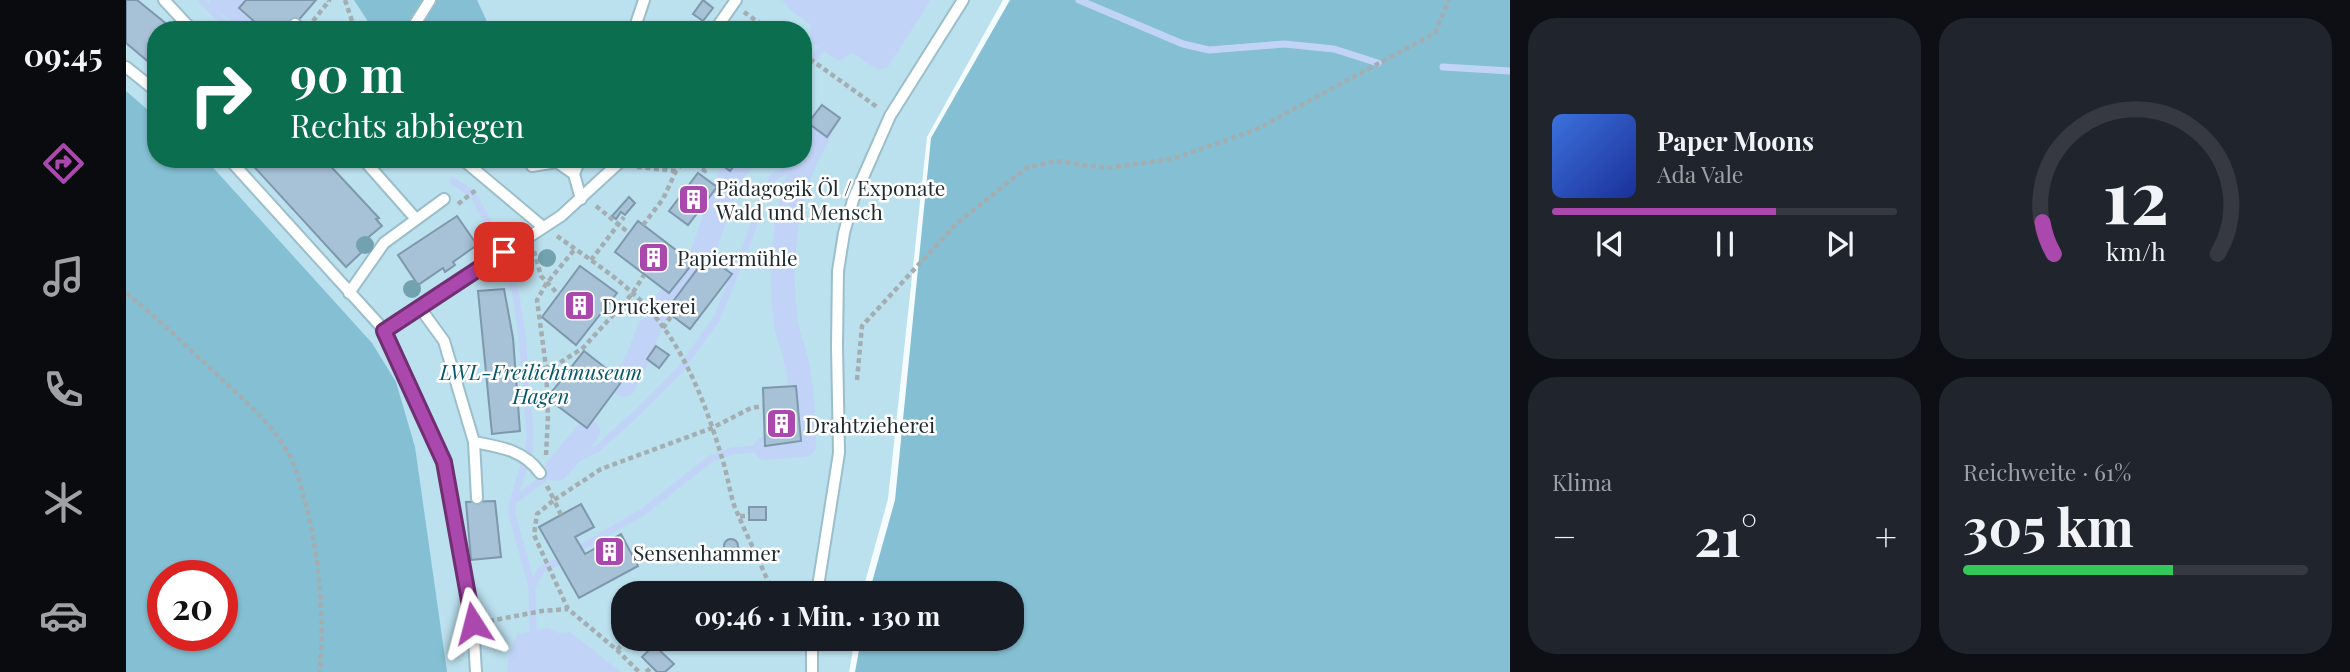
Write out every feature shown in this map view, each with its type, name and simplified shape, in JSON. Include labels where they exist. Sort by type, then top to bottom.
[{"type":"lane","points":[[164,0],[184,21]]},
{"type":"lane","points":[[417,21],[430,0]]},
{"type":"lane","points":[[638,21],[644,0]]},
{"type":"lane","points":[[819,581],[837,480],[839,453],[838,271],[844,233],[853,200],[890,116],[963,0]]},
{"type":"lane","points":[[721,21],[735,2]]},
{"type":"lane","points":[[126,67],[147,84]]},
{"type":"lane","points":[[237,168],[384,331],[444,462],[473,623],[476,672]]},
{"type":"lane","points":[[371,168],[416,219]]},
{"type":"lane","points":[[472,168],[543,226]]},
{"type":"lane","points":[[566,168],[574,174]]},
{"type":"lane","points":[[576,168],[574,174],[581,199]]},
{"type":"lane","points":[[384,331],[532,234],[581,199],[615,168]]},
{"type":"lane","points":[[349,293],[384,243],[444,199]]},
{"type":"lane","points":[[420,308],[444,341],[474,442],[477,498]]},
{"type":"lane","points":[[474,442],[509,448],[538,470]]},
{"type":"lane","points":[[812,651],[812,672]]},
{"type":"path","points":[[308,21],[328,0]]},
{"type":"path","points":[[345,0],[352,21]]},
{"type":"path","points":[[855,392],[862,326],[956,224],[1026,168],[1056,161],[1106,167],[1171,159],[1255,130],[1435,33],[1449,0]]},
{"type":"path","points":[[735,2],[758,21]]},
{"type":"path","points":[[812,61],[864,98]]},
{"type":"path","points":[[658,168],[676,171]]},
{"type":"path","points":[[643,225],[663,199],[678,168]]},
{"type":"path","points":[[611,218],[629,233]]},
{"type":"path","points":[[591,260],[624,218]]},
{"type":"path","points":[[532,234],[535,258],[546,284],[558,294]]},
{"type":"path","points":[[538,470],[546,458],[547,437],[546,367],[537,300],[546,284],[575,249],[611,274],[652,313],[680,353],[712,428],[729,490],[768,581]]},
{"type":"path","points":[[553,367],[583,348],[632,294],[644,275]]},
{"type":"path","points":[[126,293],[149,311],[271,425],[290,455],[302,489],[321,579],[320,672]]},
{"type":"path","points":[[663,328],[672,315]]},
{"type":"path","points":[[546,367],[553,367],[565,373]]},
{"type":"path","points":[[611,645],[568,609],[534,535],[537,514],[601,470],[712,428],[751,408],[763,406]]},
{"type":"path","points":[[551,492],[561,515]]},
{"type":"path","points":[[740,516],[749,516]]},
{"type":"path","points":[[508,618],[568,609]]},
{"type":"path","points":[[618,651],[639,672]]},
{"type":"path","points":[[646,672],[652,667]]},
{"type":"green space","name":"LWL-Freilichtmuseum Hagen","points":[[126,0],[1003,0],[927,137],[888,499],[865,581],[611,581],[611,651],[853,651],[849,672],[337,672],[126,248]]},
{"type":"shaded area","points":[[354,0],[477,0],[487,21],[367,21]]},
{"type":"shaded area","points":[[782,0],[931,0],[887,68],[878,70],[853,53],[838,61],[812,43],[812,21],[806,21],[790,10]]},
{"type":"shaded area","points":[[1010,0],[1510,0],[1510,672],[855,672],[859,651],[1024,651],[1024,581],[872,581],[895,500],[931,138]]},
{"type":"shaded area","points":[[126,91],[147,109],[147,168],[213,168],[372,343],[396,382],[415,447],[447,672],[126,672]]},
{"type":"shaded area","points":[[548,628],[558,633],[570,632],[621,672],[507,672],[508,655],[517,634]]},
{"type":"building","points":[[126,0],[137,0],[163,21],[147,21],[147,61],[126,43]]},
{"type":"building","points":[[246,0],[316,0],[298,21],[254,21],[239,8]]},
{"type":"building","points":[[703,0],[713,8],[703,21],[693,14]]},
{"type":"building","points":[[822,105],[840,118],[827,137],[812,126],[812,118]]},
{"type":"building","points":[[255,168],[332,168],[379,218],[376,219],[382,226],[359,245],[364,250],[346,267]]},
{"type":"building","name":"Pädagogik Öl / Exponate Wald und Mensch","points":[[698,173],[717,187],[688,225],[669,211]]},
{"type":"building","points":[[629,197],[635,203],[625,215],[621,212],[616,219],[612,216]]},
{"type":"building","points":[[457,216],[477,245],[453,262],[455,265],[445,272],[443,268],[418,285],[398,255]]},
{"type":"building","name":"Papiermühle","points":[[638,221],[693,263],[669,293],[615,252]]},
{"type":"building","points":[[707,256],[732,274],[690,329],[666,311]]},
{"type":"building","name":"Druckerei","points":[[580,266],[617,293],[576,345],[542,317]]},
{"type":"building","points":[[504,289],[513,338],[520,431],[492,434],[478,291]]},
{"type":"building","points":[[656,346],[669,355],[659,368],[647,359]]},
{"type":"building","points":[[584,351],[622,381],[587,428],[547,398]]},
{"type":"building","name":"Drahtzieherei","points":[[796,386],[801,441],[765,446],[763,388]]},
{"type":"building","points":[[495,501],[501,557],[471,560],[466,502]]},
{"type":"building","name":"Sensenhammer","points":[[581,504],[594,527],[575,537],[585,554],[621,534],[638,566],[579,598],[539,527]]},
{"type":"building","points":[[749,507],[766,507],[766,520],[749,520]]},
{"type":"building","points":[[728,539],[734,539],[738,546],[734,553],[728,553],[724,549],[724,543]]},
{"type":"building","points":[[648,651],[660,651],[674,664],[665,672],[657,672],[642,657]]},
{"type":"waterway","points":[[201,0],[222,21]]},
{"type":"waterway","points":[[222,0],[246,21]]},
{"type":"waterway","points":[[1079,0],[1183,44],[1209,50],[1284,44],[1334,49],[1378,63]]},
{"type":"waterway","points":[[812,60],[821,49]]},
{"type":"waterway","points":[[1443,67],[1510,71]]},
{"type":"waterway","points":[[812,147],[820,132]]},
{"type":"waterway","points":[[661,309],[702,255],[729,177],[736,168]]},
{"type":"waterway","points":[[513,501],[557,469],[598,448],[680,370],[717,318],[763,196],[773,177],[787,168]]},
{"type":"waterway","points":[[766,448],[804,445],[800,381],[786,324],[783,299],[787,225],[802,168]]},
{"type":"waterway","points":[[453,181],[470,192]]},
{"type":"waterway","points":[[475,198],[498,242],[516,295],[522,335],[530,434],[529,450],[513,501],[512,514],[532,587],[533,631]]},
{"type":"waterway","points":[[624,385],[649,329]]},
{"type":"waterway","points":[[557,469],[588,432]]},
{"type":"waterway","points":[[582,547],[643,512],[710,459],[732,451],[766,448]]},
{"type":"waterway","points":[[532,587],[541,570],[559,561]]},
{"type":"place","name":"Pädagogik Öl / Exponate Wald und Mensch","points":[[693,199]]},
{"type":"place","name":"Papiermühle","points":[[654,257]]},
{"type":"place","name":"Druckerei","points":[[579,305]]},
{"type":"place","name":"Drahtzieherei","points":[[782,424]]},
{"type":"place","name":"Sensenhammer","points":[[610,552]]},
{"type":"route","points":[[473,623],[444,462],[384,331],[504,252]]}]
